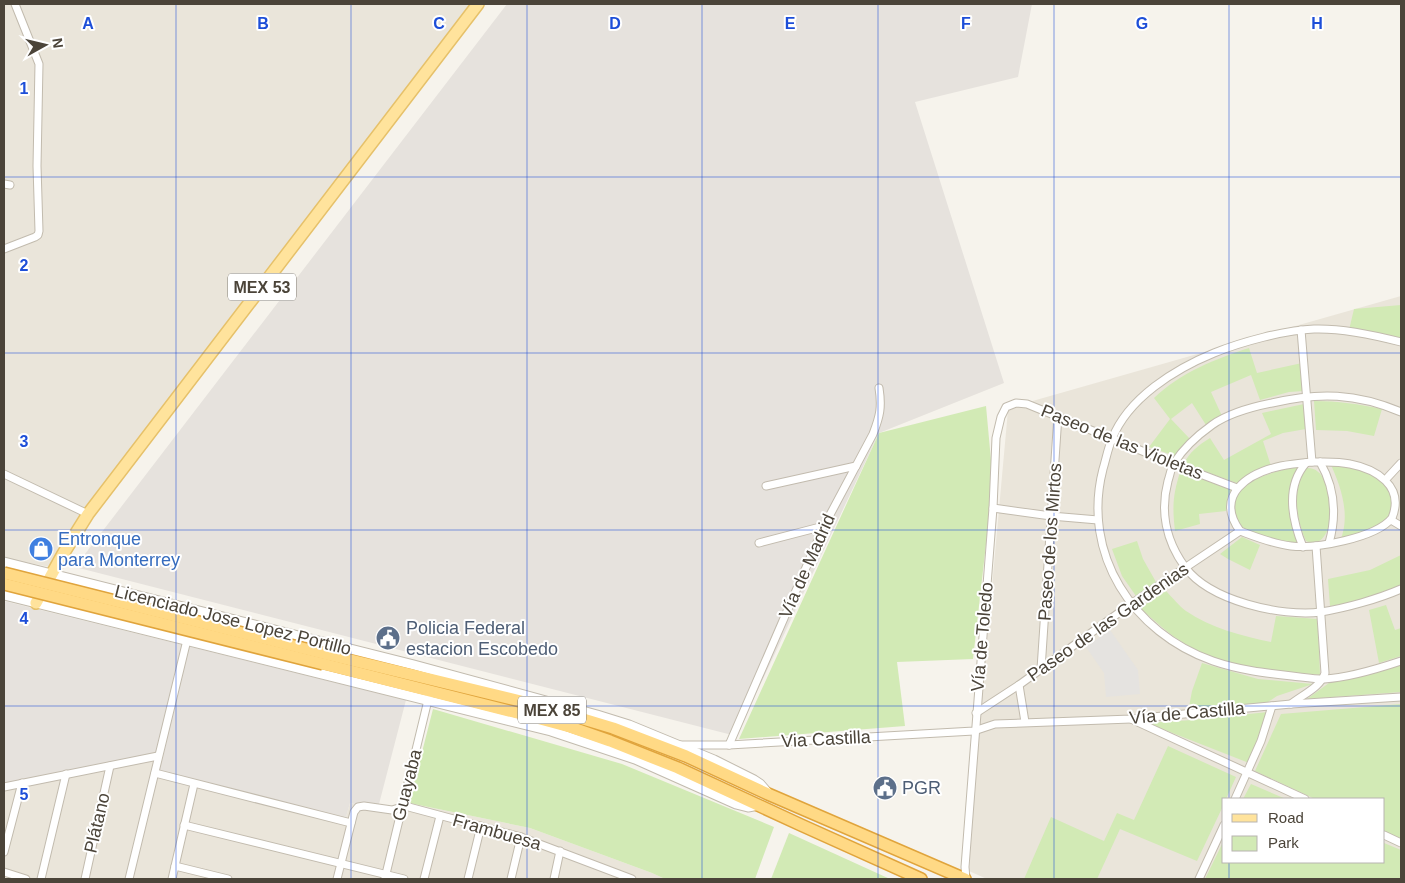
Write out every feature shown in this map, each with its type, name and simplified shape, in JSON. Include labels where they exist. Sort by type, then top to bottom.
[{"type":"highway","name":"Licenciado Jose Lopez Portillo","points":[[4,573],[325,659],[429,696],[570,727],[678,768],[921,879]]},
{"type":"highway","name":"Licenciado Jose Lopez Portillo","points":[[4,584],[325,659],[536,705],[613,728],[686,756],[961,878]]},
{"type":"main road","name":"MEX 53","points":[[36,603],[51,574],[88,514],[478,4]]},
{"type":"street","points":[[4,249],[37,236],[39,231],[37,166],[39,64],[15,4]]},
{"type":"street","points":[[1401,342],[1334,330],[1301,330],[1227,347],[1188,365],[1152,388],[1126,415],[1112,438],[1101,477],[1098,497],[1098,520],[1101,538],[1111,571],[1119,587],[1146,620],[1173,642],[1212,661],[1237,668],[1323,679],[1384,667],[1401,661]]},
{"type":"street","points":[[1301,330],[1309,462],[1296,476],[1292,502],[1296,526],[1303,547]]},
{"type":"street","name":"Vía de Madrid","points":[[729,745],[824,526],[879,420],[882,404],[879,388]]},
{"type":"street","points":[[1401,412],[1359,398],[1330,395],[1306,396],[1254,407],[1223,419],[1198,436],[1186,448],[1174,464],[1164,501],[1164,515],[1169,536],[1185,568],[1212,589],[1235,599],[1273,609],[1320,612],[1401,589]]},
{"type":"street","name":"Paseo de las Violetas","points":[[1006,407],[1016,403],[1027,404],[1237,488]]},
{"type":"street","name":"Vía de Toledo","points":[[961,878],[965,867],[996,438],[1001,417],[1006,407]]},
{"type":"street","name":"Paseo de los Mirtos","points":[[1041,669],[1058,415]]},
{"type":"street","points":[[1320,462],[1333,494],[1334,517],[1329,544]]},
{"type":"street","points":[[1320,462],[1352,464],[1388,477],[1398,487],[1401,500],[1391,520],[1366,533],[1329,544],[1303,547],[1274,542],[1240,531],[1233,519],[1230,504],[1233,493],[1237,488],[1247,480],[1279,466],[1320,462]]},
{"type":"street","points":[[1388,477],[1401,462]]},
{"type":"street","points":[[766,486],[856,466]]},
{"type":"street","points":[[4,474],[88,514]]},
{"type":"street","points":[[992,508],[1098,520]]},
{"type":"street","points":[[1391,520],[1401,526]]},
{"type":"street","points":[[759,543],[824,526]]},
{"type":"street","name":"Paseo de las Gardenias","points":[[976,713],[1019,685],[1131,604],[1240,531]]},
{"type":"street","points":[[1291,704],[1323,679],[1325,665],[1316,546]]},
{"type":"street","name":"Licenciado Jose Lopez Portillo","points":[[4,562],[538,698],[629,725],[714,760],[754,780],[768,794]]},
{"type":"street","points":[[83,615],[78,607],[78,598],[86,587],[96,585]]},
{"type":"street","name":"Licenciado Jose Lopez Portillo","points":[[4,595],[186,640],[429,696]]},
{"type":"street","points":[[129,879],[186,640]]},
{"type":"street","points":[[1019,685],[1025,722]]},
{"type":"street","name":"Guayaba","points":[[385,877],[429,696]]},
{"type":"street","name":"Vía de Castilla","points":[[974,731],[995,724],[1131,719],[1291,704],[1401,697]]},
{"type":"street","points":[[1235,798],[1261,742],[1272,706]]},
{"type":"street","points":[[1131,719],[1303,798]]},
{"type":"street","name":"Via Castilla","points":[[678,745],[729,745],[974,731]]},
{"type":"street","points":[[4,787],[158,756]]},
{"type":"street","name":"Plátano","points":[[85,879],[110,766]]},
{"type":"street","points":[[155,773],[351,823],[337,879]]},
{"type":"street","points":[[42,879],[66,774]]},
{"type":"street","points":[[4,852],[22,783]]},
{"type":"street","points":[[172,879],[194,784]]},
{"type":"street","name":"Frambuesa","points":[[351,823],[358,807],[364,806],[392,810],[402,806],[521,837],[632,879]]},
{"type":"street","points":[[424,879],[440,816]]},
{"type":"street","points":[[184,825],[385,877],[404,879]]},
{"type":"street","points":[[468,879],[481,826]]},
{"type":"street","points":[[1199,879],[1222,829]]},
{"type":"street","points":[[1385,835],[1401,843]]},
{"type":"street","points":[[511,879],[521,837]]},
{"type":"street","points":[[556,879],[560,852]]},
{"type":"street","points":[[175,866],[228,879]]},
{"type":"street","points":[[4,872],[26,879]]},
{"type":"shaded area","points":[[4,4],[478,4],[50,567],[4,558]]},
{"type":"shaded area","points":[[507,4],[1032,4],[1018,77],[915,102],[1004,383],[879,433],[736,736],[75,567]]},
{"type":"shaded area","points":[[1401,296],[1401,879],[987,879],[969,871],[978,741],[1008,410],[1022,404]]},
{"type":"shaded area","points":[[4,601],[406,700],[378,808],[350,803],[346,817],[159,774],[157,756],[4,784]]},
{"type":"shaded area","points":[[1110,630],[1138,670],[1140,694],[1106,697],[1104,673],[1086,647]]},
{"type":"shaded area","points":[[157,755],[346,817],[350,803],[392,811],[409,803],[530,828],[665,879],[4,879],[4,784]]},
{"type":"green space","points":[[1401,305],[1401,338],[1349,330],[1354,309]]},
{"type":"green space","points":[[1249,348],[1257,373],[1302,363],[1304,391],[1289,392],[1260,400],[1251,375],[1211,392],[1222,416],[1206,425],[1192,403],[1171,419],[1190,439],[1175,456],[1149,447],[1170,419],[1154,398],[1175,381],[1198,368]]},
{"type":"green space","points":[[1314,401],[1348,403],[1382,409],[1374,436],[1347,431],[1316,430]]},
{"type":"green space","points":[[1304,404],[1306,429],[1283,433],[1263,441],[1271,466],[1237,483],[1184,464],[1198,446],[1210,438],[1224,460],[1271,434],[1262,413]]},
{"type":"green space","points":[[986,406],[993,482],[973,659],[897,662],[905,726],[739,739],[879,433]]},
{"type":"green space","points":[[1330,463],[1370,472],[1388,481],[1395,488],[1399,498],[1396,512],[1376,527],[1340,541],[1345,522],[1345,511],[1338,481]]},
{"type":"green space","points":[[1300,466],[1291,486],[1289,505],[1290,515],[1301,544],[1258,535],[1242,528],[1238,524],[1234,509],[1235,499],[1239,491],[1247,484],[1269,474]]},
{"type":"green space","points":[[1307,468],[1317,471],[1325,481],[1329,494],[1331,509],[1329,524],[1325,535],[1317,542],[1306,541],[1298,513],[1297,494],[1299,484]]},
{"type":"green space","points":[[1181,469],[1232,488],[1228,496],[1226,511],[1199,514],[1200,524],[1175,531],[1174,500]]},
{"type":"green space","points":[[1242,537],[1260,545],[1250,570],[1220,554]]},
{"type":"green space","points":[[1137,541],[1143,559],[1156,582],[1136,596],[1122,576],[1112,549]]},
{"type":"green space","points":[[1401,555],[1401,585],[1359,601],[1330,606],[1328,579],[1370,570]]},
{"type":"green space","points":[[1166,591],[1183,609],[1216,627],[1271,642],[1276,616],[1318,619],[1320,675],[1247,666],[1212,657],[1195,649],[1169,633],[1140,608]]},
{"type":"green space","points":[[1386,605],[1395,630],[1401,628],[1401,656],[1379,663],[1369,610]]},
{"type":"green space","points":[[1202,663],[1258,679],[1313,684],[1256,705],[1188,712],[1192,691]]},
{"type":"green space","points":[[1401,664],[1401,692],[1307,699],[1329,683]]},
{"type":"green space","points":[[1401,704],[1401,839],[1385,831],[1385,798],[1313,798],[1255,771],[1281,714]]},
{"type":"green space","points":[[433,709],[622,764],[774,827],[755,879],[665,879],[530,828],[409,803]]},
{"type":"green space","points":[[1268,712],[1249,763],[1147,723],[1192,720]]},
{"type":"green space","points":[[1168,746],[1236,777],[1226,798],[1222,798],[1222,808],[1197,861],[1120,829],[1097,879],[1024,879],[1051,817],[1104,841],[1117,813],[1134,820]]},
{"type":"green space","points":[[1251,784],[1284,798],[1244,798]]},
{"type":"green space","points":[[789,833],[890,879],[771,879]]},
{"type":"green space","points":[[1385,843],[1401,850],[1401,879],[1205,879],[1222,844],[1222,863],[1385,863]]},
{"type":"place","name":"Entronque para Monterrey","points":[[41,549]]},
{"type":"place","name":"Policia Federal estacion Escobedo","points":[[388,638]]},
{"type":"place","name":"PGR","points":[[885,788]]}]
